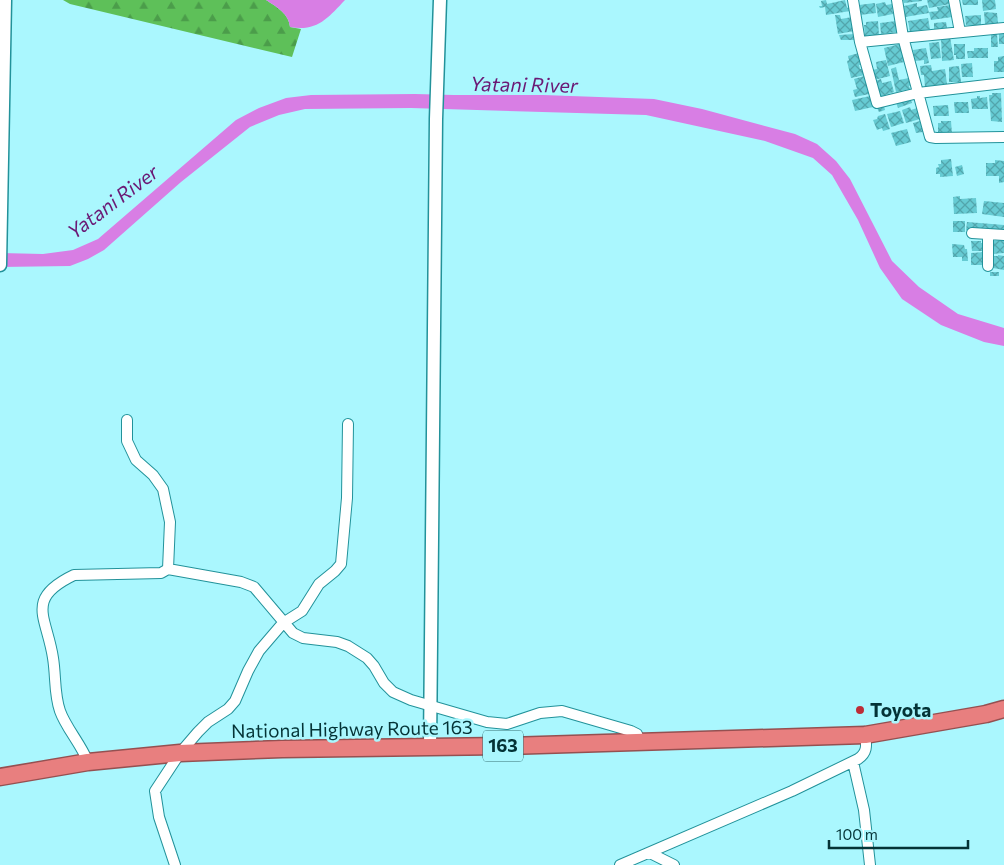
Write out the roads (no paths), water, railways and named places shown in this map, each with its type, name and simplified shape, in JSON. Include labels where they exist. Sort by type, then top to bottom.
[{"type":"highway","name":"National Highway Route 163","points":[[0,777],[88,762],[180,753],[866,736],[1004,709]]},
{"type":"street","points":[[0,265],[5,0]]},
{"type":"street","points":[[430,748],[436,119],[440,0]]},
{"type":"street","points":[[853,0],[860,42],[877,103],[918,93],[1004,84]]},
{"type":"street","points":[[897,0],[903,37],[930,137],[1004,137]]},
{"type":"street","points":[[954,0],[960,32]]},
{"type":"street","points":[[860,42],[1004,28]]},
{"type":"street","points":[[972,233],[1004,235]]},
{"type":"street","points":[[988,235],[988,266]]},
{"type":"street","points":[[127,420],[127,442],[136,460],[153,475],[164,489],[170,522],[168,569]]},
{"type":"street","points":[[176,865],[159,817],[154,791],[180,753],[208,722],[228,709],[235,700],[259,651],[283,623],[302,611],[319,584],[341,564],[347,498],[348,424]]},
{"type":"street","points":[[88,762],[82,748],[60,712],[54,687],[55,670],[52,652],[42,614],[44,600],[50,589],[74,575],[161,573],[168,569],[241,582],[254,587],[293,633],[303,638],[338,642],[354,649],[367,658],[384,683],[393,692],[429,706],[487,722],[507,724],[540,713],[562,711],[631,731],[637,734],[640,742]]},
{"type":"street","points":[[620,865],[792,791],[853,762],[863,755],[866,749],[866,736]]},
{"type":"street","points":[[853,762],[864,810],[870,865]]},
{"type":"street","points":[[650,853],[674,865]]},
{"type":"place","name":"Toyota","points":[[860,710]]},
{"type":"water label","name":"Yatani River","points":[[524,85]]},
{"type":"water label","name":"Yatani River","points":[[113,202]]}]
